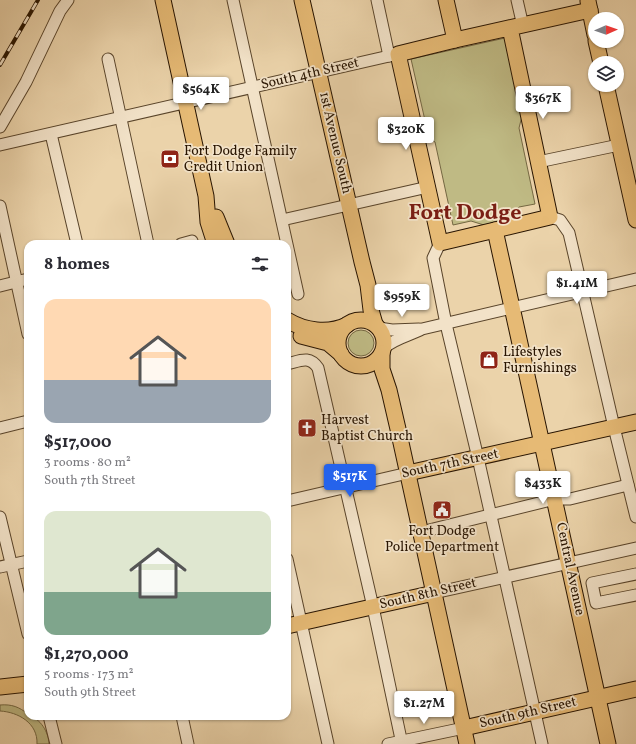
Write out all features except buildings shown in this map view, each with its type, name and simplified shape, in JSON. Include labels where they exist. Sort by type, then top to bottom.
[{"type":"main road","points":[[163,0],[206,196],[208,222],[214,240]]},
{"type":"main road","name":"1st Avenue South","points":[[302,0],[368,285],[372,310],[377,326],[384,336],[382,369],[387,382],[408,473],[467,744]]},
{"type":"main road","points":[[446,0],[455,40]]},
{"type":"main road","name":"South 4th Street","points":[[393,55],[517,27],[588,5]]},
{"type":"main road","points":[[393,55],[428,187],[440,243],[550,217],[538,162],[517,27]]},
{"type":"main road","points":[[608,92],[636,220]]},
{"type":"main road","points":[[206,196],[225,240]]},
{"type":"main road","name":"Central Avenue","points":[[495,230],[608,744]]},
{"type":"main road","name":"1st Avenue South","points":[[362,262],[363,293],[361,304],[356,316],[341,331],[338,341],[341,354],[348,362],[361,366],[370,373],[380,385],[393,407]]},
{"type":"main road","points":[[291,322],[304,328],[320,330],[332,330],[361,320],[366,320],[377,326]]},
{"type":"main road","points":[[291,332],[328,343],[335,347],[341,354]]},
{"type":"main road","points":[[361,366],[375,361],[383,350]]},
{"type":"main road","name":"South 7th Street","points":[[408,473],[636,422]]},
{"type":"main road","name":"South 8th Street","points":[[294,625],[434,593]]},
{"type":"main road","points":[[0,687],[24,684]]},
{"type":"main road","name":"South 9th Street","points":[[464,728],[636,689]]},
{"type":"street","points":[[0,127],[26,82],[60,11],[68,0]]},
{"type":"street","points":[[233,0],[286,240]]},
{"type":"street","points":[[377,0],[393,55]]},
{"type":"street","points":[[517,27],[518,0]]},
{"type":"street","name":"South 4th Street","points":[[0,145],[393,55]]},
{"type":"street","points":[[108,59],[147,240]]},
{"type":"street","points":[[51,134],[76,240]]},
{"type":"street","points":[[538,162],[619,145]]},
{"type":"street","points":[[282,220],[428,187]]},
{"type":"street","points":[[0,206],[24,317]]},
{"type":"street","points":[[550,217],[560,220],[569,233],[636,517]]},
{"type":"street","points":[[440,243],[433,258],[446,324],[478,458],[542,744]]},
{"type":"street","points":[[291,262],[298,294]]},
{"type":"street","points":[[383,350],[393,341],[422,329],[636,279]]},
{"type":"street","points":[[0,286],[24,280]]},
{"type":"street","points":[[377,326],[392,330],[411,328],[422,329]]},
{"type":"street","points":[[291,363],[309,359],[314,361],[318,368],[373,607],[401,743]]},
{"type":"street","points":[[0,428],[24,422]]},
{"type":"street","name":"South 7th Street","points":[[291,500],[408,473]]},
{"type":"street","points":[[421,532],[555,499],[570,499],[628,485]]},
{"type":"street","points":[[0,517],[5,566],[24,619]]},
{"type":"street","name":"South 8th Street","points":[[434,593],[636,548]]},
{"type":"street","points":[[5,566],[24,562]]},
{"type":"street","points":[[636,574],[592,583],[596,603],[636,595]]},
{"type":"street","points":[[291,597],[294,625],[328,744]]},
{"type":"street","points":[[50,720],[56,744]]},
{"type":"street","points":[[183,720],[188,744]]},
{"type":"street","name":"South 9th Street","points":[[388,744],[401,743],[464,728]]},
{"type":"shaded area","points":[[505,38],[522,116],[519,128],[535,204],[519,207],[508,219],[484,225],[471,221],[453,225],[435,142],[429,138],[411,59]]},
{"type":"shaded area","points":[[361,330],[370,334],[374,343],[370,352],[361,356],[352,352],[348,343],[352,334]]},
{"type":"shaded area","points":[[0,705],[15,706],[24,711],[24,719],[14,714],[0,711]]},
{"type":"shaded area","points":[[26,720],[37,720],[40,722],[46,731],[49,744],[37,744],[34,730]]},
{"type":"railway","points":[[0,65],[38,0]]},
{"type":"place","name":"Fort Dodge Family Credit Union","points":[[170,159]]},
{"type":"place","name":"Lifestyles Furnishings","points":[[489,360]]},
{"type":"place","name":"Harvest Baptist Church","points":[[307,428]]},
{"type":"place","name":"Fort Dodge Police Department","points":[[442,510]]},
{"type":"district","name":"Fort Dodge","points":[[465,213]]}]
